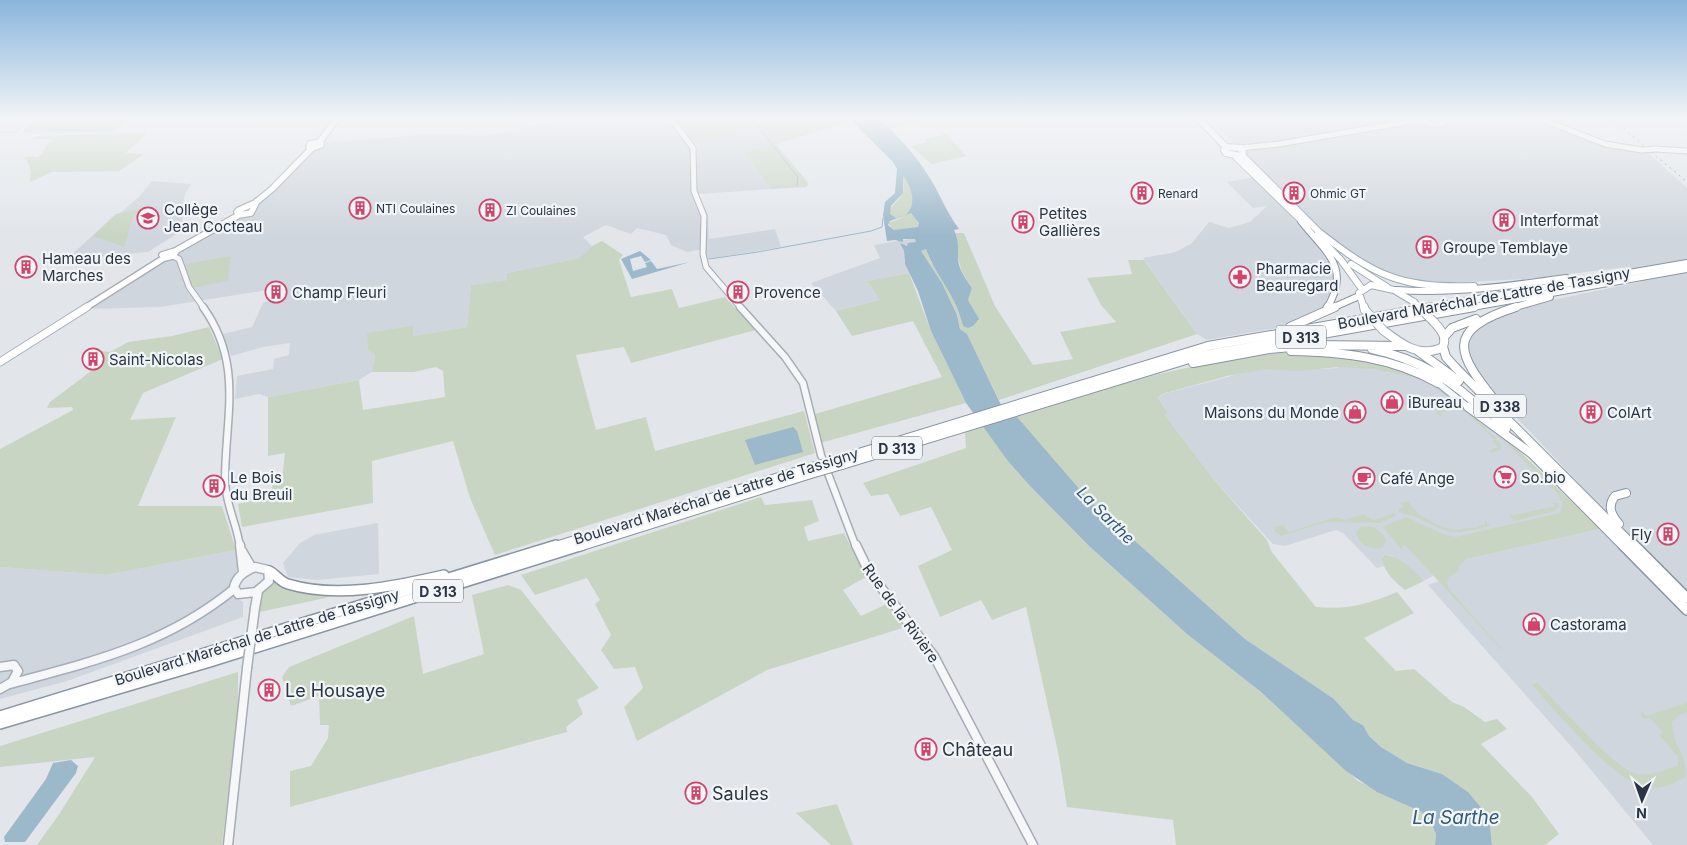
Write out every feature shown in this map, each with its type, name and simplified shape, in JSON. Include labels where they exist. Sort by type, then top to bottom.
[{"type":"main road","points":[[0,362],[164,258],[174,254],[239,215],[251,213],[254,210],[251,206],[303,156]]},
{"type":"main road","points":[[1243,156],[1341,260],[1362,289]]},
{"type":"main road","points":[[1304,221],[1366,267],[1402,282],[1436,287],[1516,285]]},
{"type":"main road","points":[[1304,221],[1325,248],[1337,268],[1339,288],[1326,311]]},
{"type":"main road","points":[[1319,232],[1353,265],[1387,287],[1396,290],[1425,292],[1516,285],[1687,262]]},
{"type":"main road","name":"Boulevard Maréchal de Lattre de Tassigny","points":[[0,716],[547,548],[841,462],[1208,346],[1675,265]]},
{"type":"main road","name":"D 338","points":[[1600,511],[1475,377],[1464,358],[1462,343],[1469,328],[1485,319],[1517,307],[1565,293],[1571,289],[1687,269]]},
{"type":"main road","points":[[1247,339],[1250,336],[1300,324],[1359,296],[1362,289],[1370,286],[1387,287]]},
{"type":"main road","name":"Boulevard Maréchal de Lattre de Tassigny","points":[[1037,401],[1208,354],[1571,289]]},
{"type":"main road","points":[[1396,290],[1414,302],[1434,322],[1444,337]]},
{"type":"main road","points":[[1359,296],[1365,310],[1384,330],[1404,346],[1418,352],[1434,352],[1443,347],[1444,337],[1449,330],[1456,326],[1517,307]]},
{"type":"main road","name":"D 313","points":[[1136,374],[1240,354],[1312,345],[1404,346]]},
{"type":"main road","name":"D 313","points":[[1356,346],[1387,352],[1424,365],[1458,386],[1502,429],[1508,431]]},
{"type":"main road","name":"D 338","points":[[1443,347],[1444,354],[1456,368],[1687,598]]},
{"type":"main road","name":"D 313","points":[[1240,354],[1313,351],[1368,356],[1410,367],[1438,383]]},
{"type":"main road","name":"D 338","points":[[1418,352],[1458,380],[1687,610]]},
{"type":"main road","name":"D 313","points":[[1468,407],[1485,415],[1518,446],[1532,454]]},
{"type":"main road","name":"Boulevard Maréchal de Lattre de Tassigny","points":[[0,724],[210,662],[810,471]]},
{"type":"main road","points":[[1626,493],[1614,496],[1610,504],[1610,510],[1616,521],[1646,553],[1653,564]]},
{"type":"main road","points":[[269,572],[276,574],[281,582],[304,586],[350,588],[390,585],[442,575],[547,548]]},
{"type":"main road","points":[[1657,580],[1687,614]]},
{"type":"street","name":"Rue de la Rivière","points":[[693,156],[694,191],[704,216],[702,254],[706,267],[716,281],[785,356],[803,383],[821,455],[861,559],[934,656],[1033,845]]},
{"type":"street","points":[[174,254],[179,259],[188,287],[214,322],[231,380],[224,481],[228,504],[240,547],[243,572]]},
{"type":"street","name":"D 313","points":[[1438,383],[1468,407]]},
{"type":"street","points":[[240,547],[252,568]]},
{"type":"street","points":[[0,689],[10,684],[100,659],[164,636],[196,619],[219,603],[234,589],[235,582],[243,572],[261,567],[269,572],[268,582],[258,592],[240,595],[219,603]]},
{"type":"street","points":[[234,589],[240,595]]},
{"type":"street","points":[[228,845],[247,668],[258,592]]},
{"type":"street","points":[[249,595],[255,608]]},
{"type":"street","points":[[0,667],[14,665],[24,680]]},
{"type":"street","points":[[10,684],[18,673]]},
{"type":"shaded area","points":[[307,156],[747,156],[771,189],[699,194],[708,216],[709,239],[775,229],[781,247],[708,259],[705,249],[687,252],[671,245],[666,235],[637,228],[631,234],[606,225],[583,237],[592,246],[579,258],[507,273],[508,280],[471,285],[467,327],[413,336],[413,326],[375,354],[372,372],[359,380],[268,397],[259,394],[235,399],[237,376],[273,369],[274,359],[289,355],[290,343],[263,347],[231,356],[223,334],[252,327],[263,303],[273,298],[274,289],[160,307],[89,309],[254,207]]},
{"type":"shaded area","points":[[1247,156],[1652,156],[1687,188],[1687,597],[1475,374],[1463,349],[1467,333],[1482,323],[1538,303],[1644,281],[1627,267],[1527,279],[1423,284],[1373,269],[1322,232],[1299,221],[1326,251],[1335,278],[1331,297],[1321,309],[1297,323],[1207,340],[1197,334],[1143,258],[1176,252],[1192,243],[1209,222],[1229,228],[1250,222],[1267,206],[1253,208],[1227,182],[1266,175]]},
{"type":"shaded area","name":"Collège Jean Cocteau","points":[[152,181],[191,184],[185,194],[182,208],[183,230],[148,252],[87,258],[69,257],[116,214],[119,214],[139,197]]},
{"type":"shaded area","points":[[915,238],[917,242],[904,246],[904,261],[909,273],[867,281],[880,300],[836,311],[811,283],[880,258],[874,245]]},
{"type":"shaded area","points":[[1344,363],[1370,365],[1373,370],[1385,369],[1386,372],[1430,380],[1472,410],[1588,518],[1455,562],[1424,581],[1408,566],[1390,555],[1383,556],[1384,566],[1377,568],[1343,533],[1336,530],[1285,546],[1273,544],[1215,481],[1165,415],[1168,413],[1158,398],[1163,394],[1246,372],[1271,368],[1307,370],[1316,364],[1320,369],[1338,368],[1337,366]]},
{"type":"shaded area","points":[[378,523],[379,574],[317,580],[288,577],[283,563],[300,543],[314,535]]},
{"type":"shaded area","points":[[1600,529],[1687,612],[1687,845],[1653,845],[1577,753],[1428,585],[1449,577],[1467,559]]},
{"type":"shaded area","points":[[236,550],[238,567],[229,589],[232,595],[243,602],[243,617],[67,681],[0,699],[0,567],[106,575]]},
{"type":"green space","points":[[26,156],[140,156],[119,171],[52,172],[30,182],[31,172],[27,160],[23,159]]},
{"type":"green space","points":[[747,156],[786,156],[809,184],[806,187],[771,189]]},
{"type":"green space","points":[[923,156],[964,156],[932,164]]},
{"type":"green space","points":[[903,176],[909,184],[913,199],[909,213],[914,214],[919,225],[917,228],[895,231],[888,223],[904,217],[896,218],[889,215],[903,191]]},
{"type":"green space","points":[[148,207],[148,210],[152,208],[151,212],[134,215],[124,247],[93,236],[116,214]]},
{"type":"green space","points":[[956,233],[964,233],[995,306],[1033,365],[1073,359],[1060,332],[1116,322],[1101,305],[1087,278],[1132,274],[1128,260],[1144,260],[1197,334],[999,400],[967,334],[960,329],[957,315],[942,283],[921,251],[926,249],[931,262],[946,283],[961,315],[975,314],[968,300],[972,288],[962,272],[958,258]]},
{"type":"green space","points":[[602,241],[623,255],[619,260],[631,297],[672,289],[679,308],[725,297],[756,330],[631,363],[624,347],[576,355],[596,430],[646,417],[655,451],[804,411],[815,453],[495,555],[470,498],[453,441],[372,461],[373,503],[242,527],[238,504],[272,496],[272,483],[282,480],[285,453],[268,456],[268,397],[359,380],[363,410],[445,397],[443,371],[436,367],[414,372],[372,372],[375,354],[368,350],[367,333],[413,326],[413,336],[467,327],[471,285],[507,280],[507,273],[579,258],[592,246]]},
{"type":"green space","points":[[231,256],[228,281],[192,288],[186,273],[186,264]]},
{"type":"green space","points":[[909,273],[931,331],[966,403],[820,443],[815,414],[942,377],[913,321],[852,336],[836,311],[880,300],[867,281]]},
{"type":"green space","points":[[209,327],[223,359],[143,393],[130,420],[176,417],[138,506],[222,506],[236,550],[106,575],[0,567],[0,449],[73,410],[72,407],[47,408],[50,402],[99,365],[94,361],[102,351],[110,352],[128,342],[172,336]]},
{"type":"green space","points":[[1280,353],[1308,353],[1387,362],[1426,380],[1372,369],[1339,367],[1299,371],[1268,369],[1227,376],[1162,394],[1158,398],[1168,413],[1165,415],[1215,481],[1267,540],[1271,551],[1316,607],[1348,607],[1377,600],[1397,592],[1414,613],[1364,638],[1396,671],[1414,669],[1452,702],[1464,707],[1485,722],[1497,719],[1507,729],[1481,744],[1532,797],[1559,834],[1545,845],[1492,845],[1489,817],[1468,792],[1442,774],[1407,763],[1381,747],[1369,736],[1363,725],[1353,720],[1334,699],[1245,639],[1088,499],[1015,416],[1146,377],[1212,363]]},
{"type":"green space","points":[[1455,406],[1467,409],[1501,444],[1502,449],[1491,453],[1489,450],[1498,447],[1492,441],[1495,440],[1467,413],[1455,408],[1440,413],[1442,416],[1436,412]]},
{"type":"green space","points":[[1472,410],[1483,416],[1600,529],[1467,559],[1459,567],[1458,572],[1449,577],[1447,582],[1449,589],[1518,667],[1405,545],[1401,549],[1383,527],[1406,517],[1443,534],[1456,537],[1560,513],[1563,503],[1557,493]]},
{"type":"green space","points":[[982,425],[1032,488],[1089,546],[1187,634],[1261,692],[1358,781],[1422,812],[1436,834],[1435,845],[1176,845],[1173,820],[1067,807],[1059,757],[1026,607],[992,620],[981,600],[940,617],[918,566],[952,550],[931,507],[900,516],[888,494],[871,496],[863,483],[966,448],[965,432]]},
{"type":"green space","points":[[761,497],[765,505],[812,500],[819,521],[804,527],[808,541],[844,533],[866,577],[843,590],[861,616],[889,603],[906,627],[767,670],[637,741],[624,707],[643,688],[635,667],[614,669],[601,650],[611,635],[595,604],[600,600],[587,578],[535,595],[521,575]]},
{"type":"green space","points":[[1409,501],[1411,506],[1421,515],[1434,523],[1452,530],[1475,528],[1485,524],[1485,520],[1490,526],[1460,532],[1446,531],[1416,517],[1399,512],[1399,509],[1404,507],[1400,503]]},
{"type":"green space","points":[[1552,503],[1557,503],[1559,506],[1555,511],[1514,521],[1510,516],[1555,506]]},
{"type":"green space","points":[[1394,513],[1397,515],[1380,523],[1326,522],[1281,536],[1274,531],[1276,527],[1283,525],[1289,532],[1336,517],[1346,520],[1363,514],[1374,520]]},
{"type":"green space","points":[[1360,527],[1375,528],[1382,534],[1386,540],[1383,547],[1370,548],[1360,541],[1356,532]]},
{"type":"green space","points":[[1385,555],[1402,561],[1424,581],[1405,590],[1387,572],[1382,558]]},
{"type":"green space","points":[[272,579],[279,584],[367,589],[260,612],[263,590]]},
{"type":"green space","points":[[508,585],[521,590],[599,688],[577,700],[583,714],[566,727],[567,732],[290,807],[290,771],[311,766],[328,738],[329,725],[320,725],[319,696],[291,706],[282,677],[289,667],[414,616],[423,674],[484,654],[472,595]]},
{"type":"green space","points":[[238,672],[238,709],[222,845],[37,845],[58,816],[95,757],[0,767],[0,746]]},
{"type":"green space","points":[[1537,682],[1615,761],[1637,774],[1663,771],[1678,765],[1678,757],[1659,735],[1663,733],[1650,718],[1644,719],[1641,716],[1642,711],[1646,716],[1687,703],[1687,712],[1678,716],[1672,722],[1674,737],[1686,769],[1686,777],[1664,787],[1649,788],[1619,774],[1587,745],[1532,685]]},
{"type":"green space","points":[[837,804],[853,845],[831,845],[796,813]]},
{"type":"water","name":"La Sarthe","points":[[887,156],[915,156],[931,179],[959,229],[954,230],[957,241],[958,262],[972,288],[968,300],[979,319],[973,326],[968,328],[963,326],[956,304],[926,249],[921,251],[942,283],[957,315],[960,329],[967,334],[1002,407],[1017,417],[1088,499],[1245,639],[1334,699],[1353,720],[1363,725],[1369,736],[1381,747],[1407,763],[1442,774],[1468,792],[1489,817],[1492,845],[1435,845],[1436,834],[1422,812],[1377,792],[1346,771],[1261,692],[1187,634],[1089,546],[1008,461],[966,403],[931,331],[918,291],[905,264],[904,251],[900,243],[907,246],[908,243],[916,242],[915,239],[903,239],[903,242],[887,241],[883,215],[885,202],[895,193],[897,169]],"holes":[[[903,176],[909,185],[912,201],[906,215],[911,213],[919,223],[918,227],[894,230],[888,225],[890,221],[905,215],[896,218],[890,214],[891,206],[903,193]]]},
{"type":"water","points":[[640,251],[651,260],[645,262],[641,256],[630,259],[633,271],[647,267],[645,263],[651,261],[657,269],[690,262],[632,279],[621,259]]},
{"type":"water","points":[[793,427],[797,431],[803,452],[755,465],[745,440]]},
{"type":"water","points":[[71,760],[78,766],[76,773],[25,842],[5,842],[4,837],[46,779],[53,763]]},
{"type":"waterway","points":[[782,156],[798,177],[797,185]]},
{"type":"waterway","points":[[709,259],[871,231],[882,227],[883,218]]},
{"type":"railway","points":[[1657,156],[1687,182]]},
{"type":"place","name":"Renard","points":[[1142,193]]},
{"type":"place","name":"Ohmic GT","points":[[1294,193]]},
{"type":"place","name":"NTI Coulaines","points":[[360,208]]},
{"type":"place","name":"ZI Coulaines","points":[[490,210]]},
{"type":"place","name":"Collège Jean Cocteau","points":[[148,218]]},
{"type":"place","name":"Interformat","points":[[1504,220]]},
{"type":"place","name":"Petites Gallières","points":[[1023,222]]},
{"type":"place","name":"Groupe Temblaye","points":[[1427,247]]},
{"type":"place","name":"Hameau des Marches","points":[[26,267]]},
{"type":"place","name":"Pharmacie Beauregard","points":[[1240,277]]},
{"type":"place","name":"Champ Fleuri","points":[[276,292]]},
{"type":"place","name":"Provence","points":[[738,292]]},
{"type":"place","name":"Saint-Nicolas","points":[[93,359]]},
{"type":"place","name":"iBureau","points":[[1392,402]]},
{"type":"place","name":"Maisons du Monde","points":[[1355,412]]},
{"type":"place","name":"ColArt","points":[[1591,412]]},
{"type":"place","name":"So.bio","points":[[1505,477]]},
{"type":"place","name":"Café Ange","points":[[1364,478]]},
{"type":"place","name":"Le Bois du Breuil","points":[[214,486]]},
{"type":"place","name":"Fly","points":[[1668,534]]},
{"type":"place","name":"Castorama","points":[[1534,624]]},
{"type":"place","name":"Le Housaye","points":[[269,690]]},
{"type":"place","name":"Château","points":[[926,749]]},
{"type":"place","name":"Saules","points":[[696,793]]}]
